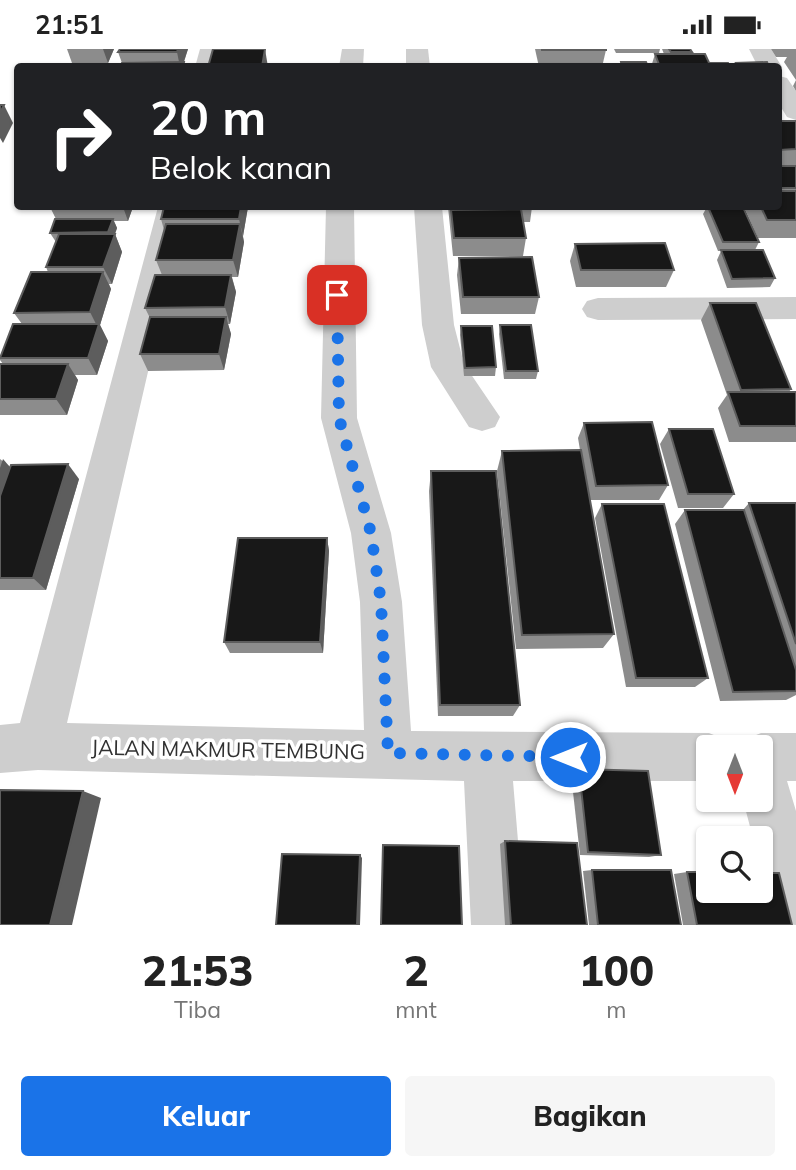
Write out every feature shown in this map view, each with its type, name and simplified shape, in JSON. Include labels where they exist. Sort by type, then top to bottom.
[{"type":"street","points":[[19,748],[171,210]]},
{"type":"street","points":[[340,210],[339,418],[371,533],[381,602],[388,753]]},
{"type":"street","points":[[428,210],[438,325],[447,367],[482,417]]},
{"type":"street","points":[[598,309],[796,308]]},
{"type":"street","name":"JALAN MAKMUR TEMBUNG","points":[[19,748],[487,757],[696,757]]},
{"type":"street","points":[[487,757],[498,925]]},
{"type":"street","points":[[774,757],[796,757]]},
{"type":"street","points":[[771,812],[796,904]]},
{"type":"building","points":[[120,49],[178,49],[177,52],[118,52]]},
{"type":"building","points":[[213,49],[265,49],[263,63],[209,63]]},
{"type":"building","points":[[606,49],[606,50],[542,50]]},
{"type":"building","points":[[669,49],[690,49],[692,52],[671,52]]},
{"type":"building","points":[[655,54],[705,54],[709,63],[658,63]]},
{"type":"building","points":[[184,62],[184,63],[122,63]]},
{"type":"building","points":[[782,121],[796,121],[796,149],[782,150]]},
{"type":"building","points":[[782,166],[796,166],[796,188],[782,188]]},
{"type":"building","points":[[782,191],[796,191],[796,220],[767,220],[762,210],[782,210]]},
{"type":"building","points":[[163,210],[240,210],[239,219],[161,219]]},
{"type":"building","points":[[451,210],[521,210],[526,238],[454,238]]},
{"type":"building","points":[[709,210],[744,210],[759,242],[723,242]]},
{"type":"building","points":[[55,219],[113,219],[108,232],[50,233]]},
{"type":"building","points":[[166,224],[240,224],[233,260],[156,260]]},
{"type":"building","points":[[59,234],[115,234],[103,267],[46,267]]},
{"type":"building","points":[[665,243],[674,270],[581,270],[575,244]]},
{"type":"building","points":[[721,250],[763,250],[775,278],[732,279]]},
{"type":"building","points":[[532,257],[539,297],[463,297],[459,258]]},
{"type":"building","points":[[31,272],[103,272],[90,312],[14,313]]},
{"type":"building","points":[[155,275],[231,275],[225,307],[145,308]]},
{"type":"building","points":[[710,303],[756,303],[791,389],[741,390]]},
{"type":"building","points":[[150,317],[226,317],[219,354],[140,354]]},
{"type":"building","points":[[13,324],[99,324],[88,358],[0,358]]},
{"type":"building","points":[[500,325],[531,325],[538,371],[506,371]]},
{"type":"building","points":[[461,326],[492,326],[496,367],[465,368]]},
{"type":"building","points":[[0,364],[68,364],[56,399],[0,399]]},
{"type":"building","points":[[728,392],[796,392],[796,426],[740,426]]},
{"type":"building","points":[[652,422],[668,485],[596,486],[584,423]]},
{"type":"building","points":[[669,429],[713,429],[734,494],[688,494]]},
{"type":"building","points":[[581,450],[614,634],[522,635],[502,451]]},
{"type":"building","points":[[68,464],[33,578],[0,578],[0,496],[11,465]]},
{"type":"building","points":[[431,471],[496,471],[520,705],[440,705]]},
{"type":"building","points":[[749,503],[796,503],[796,644]]},
{"type":"building","points":[[602,504],[664,504],[708,678],[636,678]]},
{"type":"building","points":[[685,510],[744,510],[796,670],[796,691],[733,692]]},
{"type":"building","points":[[238,538],[327,538],[320,642],[224,642]]},
{"type":"building","points":[[579,769],[648,771],[661,855],[588,852]]},
{"type":"building","points":[[0,790],[83,791],[50,925],[0,925]]},
{"type":"building","points":[[505,841],[577,843],[587,925],[511,925]]},
{"type":"building","points":[[383,845],[459,846],[462,925],[381,925]]},
{"type":"building","points":[[282,854],[360,855],[357,925],[276,925]]},
{"type":"building","points":[[592,870],[671,870],[681,925],[598,925]]},
{"type":"building","points":[[687,872],[696,872],[696,903],[773,903],[773,873],[779,873],[792,925],[697,925]]},
{"type":"route","points":[[337,295],[339,418],[371,533],[381,602],[388,753],[570,757]]}]
